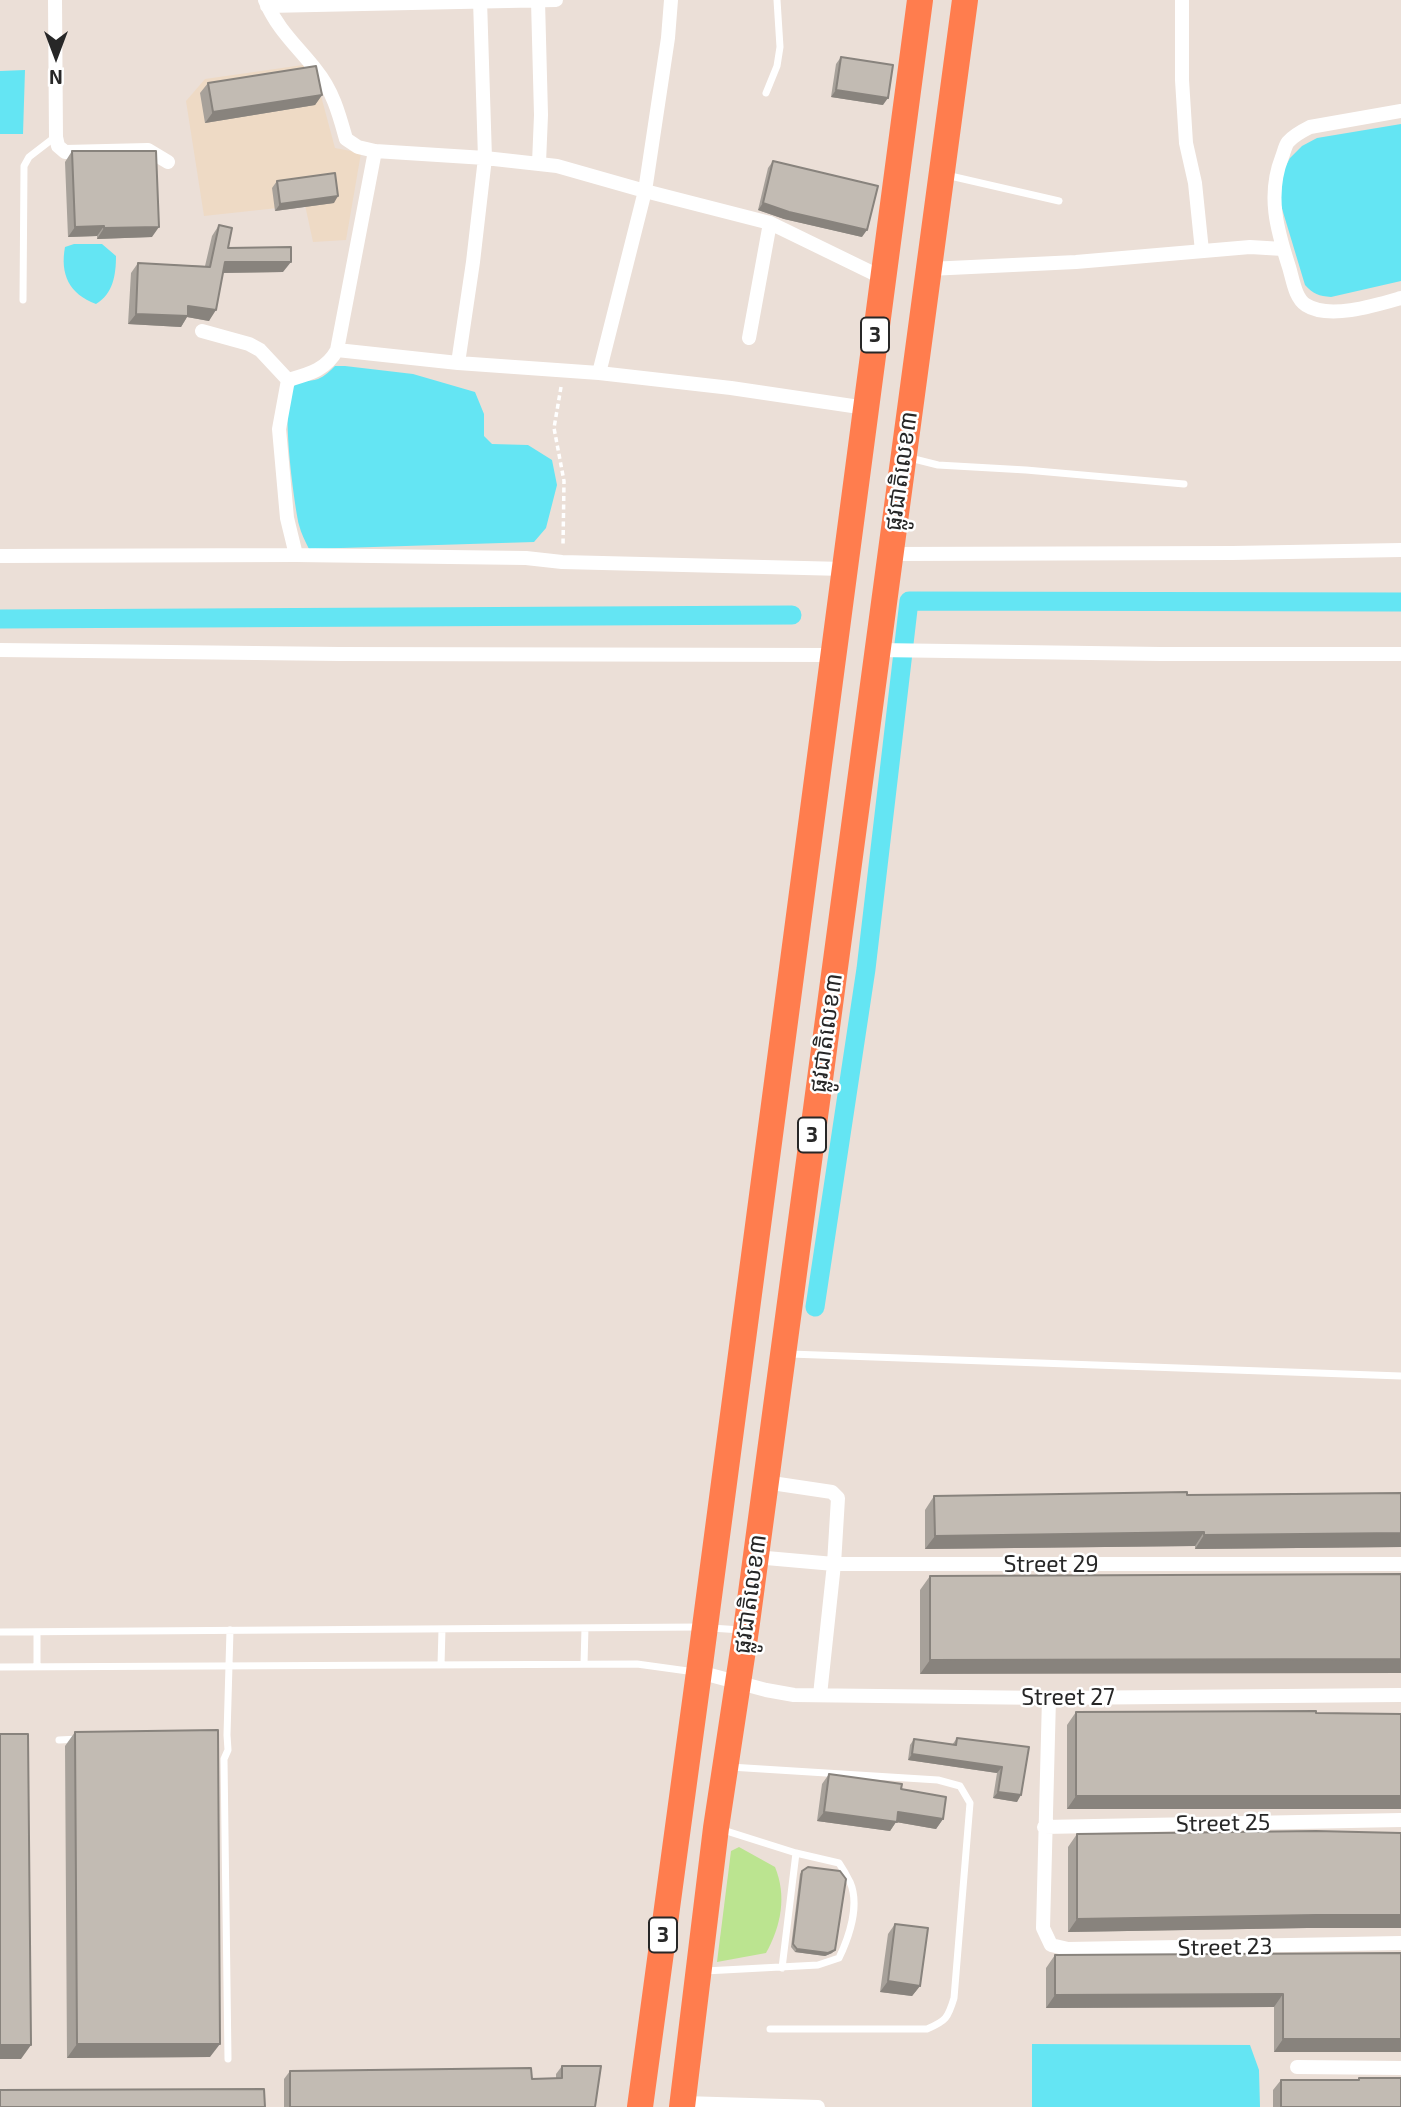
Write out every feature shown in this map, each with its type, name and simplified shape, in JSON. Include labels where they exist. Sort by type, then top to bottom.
[{"type":"highway","name":"ផ្លូវជាតិលេខ៣","points":[[640,2107],[920,0]]},
{"type":"highway","name":"ផ្លូវជាតិលេខ៣","points":[[682,2105],[716,1828],[746,1630],[965,0]]},
{"type":"street","points":[[55,0],[58,146],[65,152],[148,150],[168,162]]},
{"type":"street","points":[[266,3],[556,0]]},
{"type":"street","points":[[599,373],[645,191],[668,38],[671,0]]},
{"type":"street","points":[[1182,0],[1182,80],[1186,143],[1195,183],[1202,251]]},
{"type":"street","points":[[458,363],[485,158],[480,1]]},
{"type":"street","points":[[538,1],[541,115],[539,163]]},
{"type":"street","points":[[266,3],[285,35],[317,71],[336,101],[346,139],[358,147],[375,151],[485,158],[556,166],[770,223],[883,278]]},
{"type":"street","points":[[1401,111],[1310,127],[1297,134],[1287,144],[1275,175],[1273,190],[1283,249],[1299,298],[1307,306],[1334,311],[1369,307],[1401,298]]},
{"type":"street","points":[[288,380],[320,370],[337,351],[375,151]]},
{"type":"street","points":[[749,338],[770,223]]},
{"type":"street","points":[[929,270],[1250,247],[1283,249]]},
{"type":"street","points":[[202,331],[260,349],[288,380]]},
{"type":"street","points":[[337,351],[599,373],[731,388],[866,408]]},
{"type":"street","points":[[288,380],[279,429],[287,518],[296,555]]},
{"type":"street","points":[[889,565],[1401,550]]},
{"type":"street","points":[[0,556],[296,555],[526,558],[562,562],[844,574]]},
{"type":"street","points":[[878,645],[1161,654],[1401,654]]},
{"type":"street","points":[[0,650],[340,654],[834,646]]},
{"type":"street","points":[[765,1482],[832,1492],[838,1498],[820,1695]]},
{"type":"street","name":"Street 29","points":[[755,1557],[834,1564],[1401,1564]]},
{"type":"street","name":"Street 27","points":[[699,1672],[785,1693],[820,1695],[1049,1698],[1401,1695]]},
{"type":"street","points":[[1044,1827],[1049,1698]]},
{"type":"street","name":"Street 25","points":[[1044,1827],[1401,1820]]},
{"type":"street","name":"Street 23","points":[[1044,1827],[1043,1928],[1051,1945],[1068,1950],[1401,1943]]},
{"type":"street","points":[[1297,2067],[1401,2068]]},
{"type":"street","points":[[682,2105],[818,2107]]},
{"type":"lane","points":[[766,93],[780,47],[777,0]]},
{"type":"lane","points":[[23,300],[24,166],[29,157],[56,136]]},
{"type":"lane","points":[[942,174],[1059,201]]},
{"type":"lane","points":[[903,457],[938,465],[1184,484]]},
{"type":"lane","points":[[782,1354],[1401,1376]]},
{"type":"lane","points":[[584,1664],[585,1628]]},
{"type":"lane","points":[[0,1632],[585,1628],[746,1630]]},
{"type":"lane","points":[[441,1665],[442,1629]]},
{"type":"lane","points":[[228,2060],[224,1759],[228,1750],[230,1630]]},
{"type":"lane","points":[[37,1632],[37,1666]]},
{"type":"lane","points":[[0,1667],[637,1664],[699,1672]]},
{"type":"lane","points":[[213,1735],[227,1735]]},
{"type":"lane","points":[[59,1740],[87,1739]]},
{"type":"lane","points":[[725,1767],[938,1780],[960,1786],[970,1803],[954,1998],[949,2014],[943,2022],[927,2029],[770,2029]]},
{"type":"lane","points":[[700,1971],[818,1965],[839,1958],[848,1939],[853,1909],[852,1885],[839,1863],[796,1853],[716,1828]]},
{"type":"lane","points":[[782,1968],[796,1853]]},
{"type":"path","points":[[562,562],[564,481],[554,428],[563,371]]},
{"type":"shaded area","points":[[303,65],[317,81],[335,148],[361,153],[346,240],[313,242],[305,205],[204,216],[186,101],[205,79]]},
{"type":"green space","points":[[739,1847],[775,1867],[781,1889],[779,1922],[766,1953],[717,1962],[731,1851]]},
{"type":"water","points":[[25,70],[23,134],[0,134],[0,71]]},
{"type":"water","points":[[1401,124],[1401,281],[1331,297],[1316,294],[1305,285],[1280,202],[1283,171],[1290,158],[1302,146],[1317,138]]},
{"type":"water","points":[[74,244],[102,244],[116,256],[110,289],[96,304],[79,295],[65,274],[65,247]]},
{"type":"water","points":[[335,366],[413,374],[475,392],[484,414],[484,436],[492,444],[528,445],[552,460],[557,485],[546,528],[534,542],[309,549],[299,525],[294,496],[289,453],[289,396],[295,384],[318,379]]},
{"type":"water","points":[[1032,2044],[1250,2045],[1259,2070],[1260,2107],[1032,2107]]},
{"type":"building","points":[[841,57],[893,65],[888,98],[836,90]]},
{"type":"building","points":[[316,66],[322,95],[213,112],[208,83]]},
{"type":"building","points":[[72,151],[156,151],[159,227],[75,227]]},
{"type":"building","points":[[773,161],[878,186],[867,230],[789,212],[763,203]]},
{"type":"building","points":[[335,173],[338,196],[280,204],[277,181]]},
{"type":"building","points":[[219,225],[232,228],[228,248],[291,247],[291,262],[225,262],[216,310],[188,306],[188,316],[136,314],[138,263],[210,267]]},
{"type":"building","points":[[1187,1492],[1187,1495],[1401,1493],[1401,1533],[1204,1535],[1204,1532],[935,1536],[934,1496]]},
{"type":"building","points":[[1401,1574],[1401,1659],[930,1660],[930,1576]]},
{"type":"building","points":[[1316,1711],[1401,1714],[1401,1796],[1076,1796],[1076,1712]]},
{"type":"building","points":[[218,1730],[220,2044],[77,2044],[75,1732]]},
{"type":"building","points":[[0,1734],[28,1734],[31,2045],[0,2045]]},
{"type":"building","points":[[957,1738],[1029,1747],[1021,1795],[998,1792],[1002,1767],[912,1754],[914,1739],[956,1745]]},
{"type":"building","points":[[829,1774],[902,1784],[901,1789],[946,1797],[943,1819],[898,1812],[897,1822],[824,1812]]},
{"type":"building","points":[[1316,1831],[1401,1833],[1401,1915],[1077,1919],[1077,1834]]},
{"type":"building","points":[[808,1867],[840,1871],[846,1879],[835,1950],[828,1953],[797,1949],[793,1944],[802,1871]]},
{"type":"building","points":[[895,1924],[928,1928],[920,1986],[888,1981]]},
{"type":"building","points":[[1401,1953],[1401,2039],[1283,2039],[1283,1994],[1055,1995],[1055,1955]]},
{"type":"building","points":[[562,2066],[601,2066],[595,2107],[290,2107],[290,2071],[531,2068],[532,2079],[562,2078]]},
{"type":"building","points":[[1401,2078],[1401,2107],[1281,2107],[1281,2080]]},
{"type":"building","points":[[264,2089],[265,2107],[0,2107],[0,2090]]},
{"type":"waterway","points":[[815,1307],[866,969],[909,601],[1401,602]]},
{"type":"waterway","points":[[0,619],[792,615]]}]
